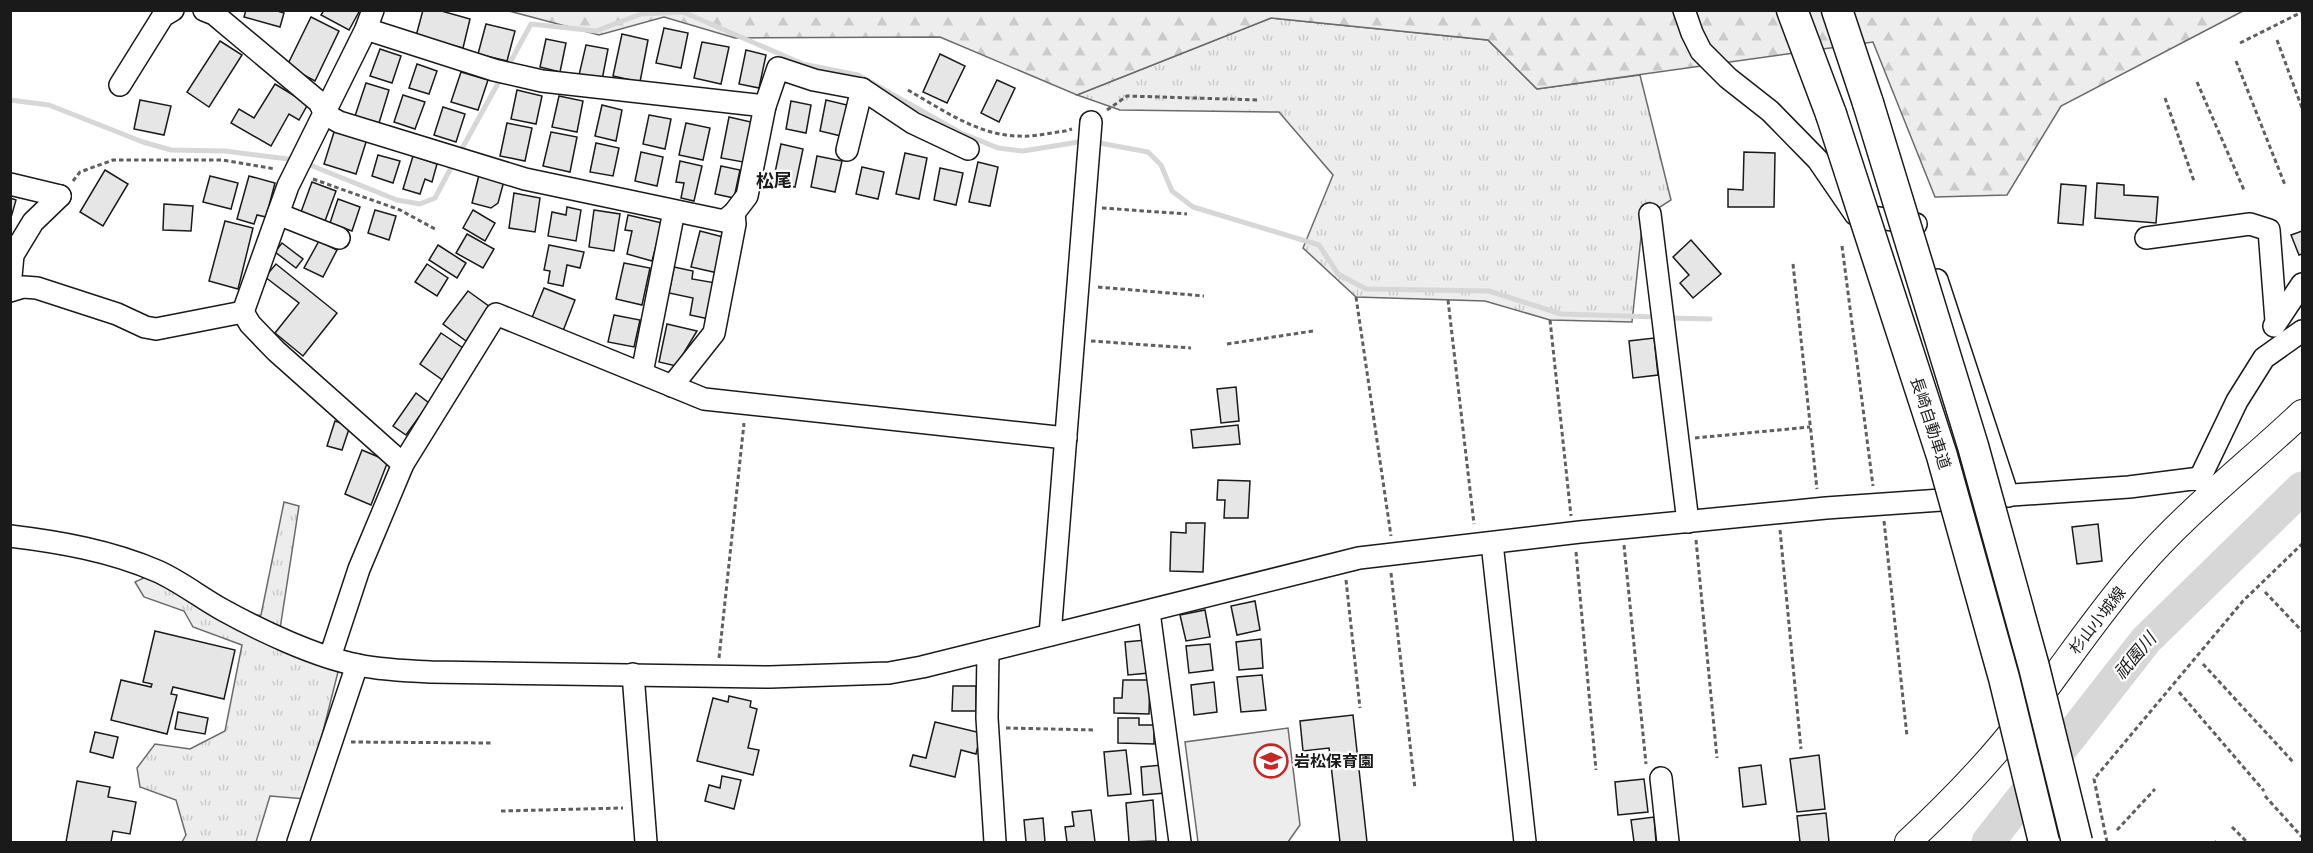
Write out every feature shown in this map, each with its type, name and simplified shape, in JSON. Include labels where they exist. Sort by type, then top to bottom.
[{"type":"highway","name":"長崎自動車道","points":[[1792,10],[1831,114],[1942,456],[2004,678],[2044,843]]},
{"type":"highway","name":"長崎自動車道","points":[[1837,10],[1868,103],[1973,446],[2034,667],[2077,843]]},
{"type":"main road","name":"杉山小城線","points":[[1908,843],[1956,798],[1988,763],[2026,715],[2081,638],[2206,487],[2302,413]]},
{"type":"street","points":[[204,10],[214,14],[319,102],[325,114],[339,122],[525,179],[724,221],[734,213],[747,196],[765,106],[778,68],[814,80],[862,89],[913,123],[968,149]]},
{"type":"street","points":[[1684,10],[1701,51],[1728,78],[1770,111],[1818,160],[1855,214],[1919,225],[2008,496]]},
{"type":"street","points":[[120,86],[160,12]]},
{"type":"street","points":[[404,464],[276,351],[250,324],[243,312],[288,186],[370,20],[504,73],[542,81],[765,106]]},
{"type":"street","points":[[847,150],[862,89]]},
{"type":"street","points":[[1050,635],[1090,135]]},
{"type":"street","points":[[10,184],[60,196]]},
{"type":"street","points":[[60,196],[33,222],[13,255],[10,289],[37,288],[156,329],[243,312]]},
{"type":"street","points":[[642,373],[674,211]]},
{"type":"street","points":[[672,386],[714,333],[735,224],[734,213]]},
{"type":"street","points":[[278,214],[339,238]]},
{"type":"street","points":[[1650,214],[1692,529]]},
{"type":"street","points":[[2146,238],[2250,225],[2269,230],[2276,321]]},
{"type":"street","points":[[10,536],[122,557],[179,583],[224,611],[266,632],[357,665],[431,672],[770,676],[890,673],[1149,612],[1359,558],[1484,538],[1580,532],[1692,529],[1884,503],[2129,487],[2206,487],[2237,402],[2264,358],[2276,321],[2302,284]]},
{"type":"street","points":[[330,657],[359,569],[404,464],[495,314],[704,399],[1066,438]]},
{"type":"street","points":[[2264,358],[2302,331]]},
{"type":"street","points":[[1484,538],[1525,843]]},
{"type":"street","points":[[1149,612],[1180,843]]},
{"type":"street","points":[[988,651],[987,718],[995,843]]},
{"type":"street","points":[[298,843],[357,665]]},
{"type":"street","points":[[633,674],[646,843]]},
{"type":"street","points":[[1654,771],[1668,843]]},
{"type":"path","points":[[2240,43],[2302,12]]},
{"type":"path","points":[[2277,40],[2302,108]]},
{"type":"path","points":[[2236,61],[2284,185]]},
{"type":"path","points":[[2197,82],[2244,190]]},
{"type":"path","points":[[2165,98],[2194,181]]},
{"type":"path","points":[[60,196],[80,172],[113,160],[223,160],[296,173],[400,210],[435,229]]},
{"type":"path","points":[[1093,208],[1187,214]]},
{"type":"path","points":[[1842,246],[1874,493]]},
{"type":"path","points":[[1793,264],[1818,499]]},
{"type":"path","points":[[1098,287],[1204,296]]},
{"type":"path","points":[[1356,297],[1391,541]]},
{"type":"path","points":[[1448,300],[1484,538]]},
{"type":"path","points":[[1550,320],[1572,523]]},
{"type":"path","points":[[1227,344],[1313,330]]},
{"type":"path","points":[[1082,340],[1191,348]]},
{"type":"path","points":[[719,659],[744,418]]},
{"type":"path","points":[[1684,439],[1810,427]]},
{"type":"path","points":[[1883,517],[1907,736]]},
{"type":"path","points":[[1779,527],[1801,749]]},
{"type":"path","points":[[1692,529],[1717,758]]},
{"type":"path","points":[[1623,542],[1654,771]]},
{"type":"path","points":[[2107,843],[2094,779],[2242,601],[2302,544]]},
{"type":"path","points":[[1575,547],[1596,770]]},
{"type":"path","points":[[1390,566],[1415,789]]},
{"type":"path","points":[[1345,572],[1360,708]]},
{"type":"path","points":[[2265,592],[2302,632]]},
{"type":"path","points":[[2202,664],[2294,763]]},
{"type":"path","points":[[2179,692],[2302,837]]},
{"type":"path","points":[[1005,728],[1094,730]]},
{"type":"path","points":[[351,742],[493,743]]},
{"type":"path","points":[[2117,830],[2155,789]]},
{"type":"path","points":[[501,811],[623,808]]},
{"type":"path","points":[[2232,827],[2247,843]]},
{"type":"green space","points":[[509,11],[2243,11],[2061,106],[2007,195],[1935,197],[1873,42],[1537,89],[1488,40],[1271,18],[1077,95],[940,37],[735,38],[664,17],[599,35]]},
{"type":"green space","points":[[1271,18],[1488,40],[1537,89],[1640,75],[1671,200],[1643,218],[1632,322],[1550,320],[1485,301],[1356,297],[1303,248],[1333,175],[1279,112],[1120,110],[1077,95]]},
{"type":"green space","points":[[284,502],[299,506],[278,642],[338,672],[306,799],[270,796],[256,842],[182,842],[186,835],[176,800],[140,787],[137,768],[155,744],[190,749],[225,731],[242,645],[193,627],[184,611],[144,597],[135,582],[152,574],[221,617],[261,615]]},
{"type":"shaded area","points":[[1288,728],[1300,825],[1288,842],[1198,842],[1185,742]]},
{"type":"building","points":[[246,10],[274,10],[284,13],[280,27],[244,17]]},
{"type":"building","points":[[324,10],[360,10],[349,30],[321,15]]},
{"type":"building","points":[[423,10],[438,10],[470,19],[463,48],[416,36]]},
{"type":"building","points":[[311,17],[339,31],[315,81],[287,66]]},
{"type":"building","points":[[486,24],[515,31],[507,61],[478,54]]},
{"type":"building","points":[[664,28],[688,33],[681,68],[656,63]]},
{"type":"building","points":[[622,34],[648,40],[640,82],[613,76]]},
{"type":"building","points":[[546,39],[566,43],[560,72],[540,67]]},
{"type":"building","points":[[220,41],[242,55],[209,107],[187,92]]},
{"type":"building","points":[[702,42],[729,47],[721,84],[694,78]]},
{"type":"building","points":[[586,45],[608,49],[602,80],[579,75]]},
{"type":"building","points":[[380,49],[401,56],[392,83],[370,76]]},
{"type":"building","points":[[746,50],[766,55],[759,88],[739,84]]},
{"type":"building","points":[[940,54],[965,66],[947,103],[923,92]]},
{"type":"building","points":[[417,64],[437,71],[429,94],[409,88]]},
{"type":"building","points":[[461,72],[488,80],[478,110],[451,102]]},
{"type":"building","points":[[997,80],[1015,88],[999,122],[981,113]]},
{"type":"building","points":[[366,83],[389,90],[379,123],[355,116]]},
{"type":"building","points":[[275,84],[308,104],[299,120],[289,114],[271,146],[231,123],[239,109],[254,118]]},
{"type":"building","points":[[517,90],[542,96],[536,124],[511,119]]},
{"type":"building","points":[[403,95],[425,102],[415,129],[394,122]]},
{"type":"building","points":[[559,96],[583,101],[577,132],[552,127]]},
{"type":"building","points":[[140,100],[171,106],[164,135],[134,129]]},
{"type":"building","points":[[826,100],[847,105],[841,136],[820,131]]},
{"type":"building","points":[[791,101],[811,105],[806,133],[786,129]]},
{"type":"building","points":[[602,105],[622,110],[616,141],[595,136]]},
{"type":"building","points":[[443,107],[465,114],[456,142],[434,135]]},
{"type":"building","points":[[649,115],[671,119],[665,149],[643,144]]},
{"type":"building","points":[[729,117],[751,122],[743,162],[721,158]]},
{"type":"building","points":[[507,123],[532,128],[525,161],[500,156]]},
{"type":"building","points":[[686,123],[710,128],[703,160],[679,155]]},
{"type":"building","points":[[335,129],[367,139],[356,174],[324,164]]},
{"type":"building","points":[[551,132],[577,137],[570,172],[543,166]]},
{"type":"building","points":[[596,143],[619,148],[613,176],[590,172]]},
{"type":"building","points":[[781,144],[803,149],[795,187],[773,182]]},
{"type":"building","points":[[641,152],[663,157],[657,186],[635,181]]},
{"type":"building","points":[[1744,152],[1775,153],[1774,207],[1728,207],[1728,189],[1743,190]]},
{"type":"building","points":[[905,153],[927,158],[919,199],[896,194]]},
{"type":"building","points":[[378,155],[400,161],[393,183],[372,176]]},
{"type":"building","points":[[413,156],[437,164],[432,182],[425,179],[420,194],[403,189]]},
{"type":"building","points":[[817,156],[842,161],[835,192],[811,187]]},
{"type":"building","points":[[680,161],[702,166],[694,201],[681,198],[684,183],[676,182]]},
{"type":"building","points":[[978,162],[998,167],[990,206],[969,202]]},
{"type":"building","points":[[721,166],[740,170],[734,198],[715,194]]},
{"type":"building","points":[[862,167],[884,172],[878,199],[856,194]]},
{"type":"building","points":[[940,168],[963,173],[956,205],[934,200]]},
{"type":"building","points":[[105,170],[128,184],[103,226],[80,212]]},
{"type":"building","points":[[479,175],[504,181],[498,203],[491,208],[472,203]]},
{"type":"building","points":[[210,176],[238,183],[231,209],[203,202]]},
{"type":"building","points":[[249,176],[275,183],[266,217],[257,215],[254,224],[237,219]]},
{"type":"building","points":[[312,182],[336,191],[325,221],[301,212]]},
{"type":"building","points":[[2097,183],[2124,185],[2124,195],[2158,197],[2156,223],[2095,218]]},
{"type":"building","points":[[2061,184],[2086,186],[2083,225],[2058,223]]},
{"type":"building","points":[[514,193],[540,198],[535,232],[509,228]]},
{"type":"building","points":[[10,198],[16,200],[10,221]]},
{"type":"building","points":[[338,199],[360,207],[352,231],[330,223]]},
{"type":"building","points":[[164,204],[193,206],[191,231],[163,230]]},
{"type":"building","points":[[567,207],[581,210],[576,241],[548,236],[552,212],[566,215]]},
{"type":"building","points":[[375,210],[396,216],[389,240],[368,233]]},
{"type":"building","points":[[473,210],[495,223],[485,241],[463,228]]},
{"type":"building","points":[[594,210],[620,214],[614,251],[589,247]]},
{"type":"building","points":[[628,215],[662,223],[652,261],[627,254],[632,231],[625,230]]},
{"type":"building","points":[[225,221],[253,228],[238,289],[209,281]]},
{"type":"building","points":[[700,231],[727,238],[718,273],[691,267]]},
{"type":"building","points":[[2302,231],[2302,254],[2299,255],[2291,235]]},
{"type":"building","points":[[467,234],[494,249],[483,268],[456,253]]},
{"type":"building","points":[[1691,240],[1721,274],[1693,298],[1680,283],[1689,275],[1673,257]]},
{"type":"building","points":[[319,241],[337,250],[323,277],[304,268]]},
{"type":"building","points":[[282,243],[303,259],[296,268],[275,252]]},
{"type":"building","points":[[438,245],[466,263],[457,278],[429,260]]},
{"type":"building","points":[[549,245],[584,252],[580,268],[567,265],[563,286],[548,283],[550,271],[544,270]]},
{"type":"building","points":[[624,263],[650,268],[642,305],[616,299]]},
{"type":"building","points":[[276,264],[337,313],[303,356],[275,333],[299,303],[265,277]]},
{"type":"building","points":[[427,264],[448,278],[437,296],[415,282]]},
{"type":"building","points":[[674,267],[693,271],[692,279],[716,283],[709,319],[690,315],[693,298],[669,293]]},
{"type":"building","points":[[544,288],[575,300],[563,331],[531,320]]},
{"type":"building","points":[[468,291],[490,307],[466,341],[443,324]]},
{"type":"building","points":[[614,315],[640,320],[634,347],[608,342]]},
{"type":"building","points":[[667,324],[697,331],[676,366],[659,362]]},
{"type":"building","points":[[441,333],[466,350],[444,381],[420,364]]},
{"type":"building","points":[[1654,338],[1658,375],[1633,378],[1629,341]]},
{"type":"building","points":[[1236,387],[1239,421],[1221,423],[1217,389]]},
{"type":"building","points":[[416,393],[429,403],[406,435],[393,426]]},
{"type":"building","points":[[335,421],[350,426],[342,450],[327,446]]},
{"type":"building","points":[[1238,425],[1240,444],[1193,448],[1191,430]]},
{"type":"building","points":[[362,450],[388,461],[371,505],[345,494]]},
{"type":"building","points":[[1218,480],[1250,481],[1248,518],[1224,518],[1225,500],[1217,500]]},
{"type":"building","points":[[1186,523],[1205,523],[1203,572],[1170,571],[1171,532],[1186,533]]},
{"type":"building","points":[[2098,524],[2102,561],[2077,564],[2072,527]]},
{"type":"building","points":[[1255,601],[1260,630],[1237,635],[1231,606]]},
{"type":"building","points":[[1205,610],[1210,637],[1186,641],[1180,615]]},
{"type":"building","points":[[155,631],[235,650],[224,699],[173,687],[171,694],[177,695],[167,734],[111,720],[121,680],[151,687],[152,684],[143,682]]},
{"type":"building","points":[[1261,639],[1263,668],[1239,670],[1236,642]]},
{"type":"building","points":[[1146,640],[1149,673],[1128,675],[1125,642]]},
{"type":"building","points":[[1210,644],[1213,670],[1189,673],[1186,646]]},
{"type":"building","points":[[1262,675],[1266,710],[1241,712],[1237,677]]},
{"type":"building","points":[[1123,680],[1150,680],[1149,714],[1114,713],[1114,698],[1122,698]]},
{"type":"building","points":[[1214,682],[1217,712],[1194,715],[1191,685]]},
{"type":"building","points":[[953,686],[976,686],[976,711],[952,711]]},
{"type":"building","points":[[729,696],[751,701],[750,707],[757,709],[748,748],[759,750],[753,775],[697,761],[713,698],[728,702]]},
{"type":"building","points":[[178,712],[208,718],[205,734],[175,729]]},
{"type":"building","points":[[1353,715],[1367,842],[1340,842],[1329,748],[1303,751],[1300,721]]},
{"type":"building","points":[[1118,718],[1139,718],[1139,725],[1154,725],[1154,744],[1118,743]]},
{"type":"building","points":[[935,722],[981,733],[976,754],[961,750],[955,777],[910,766],[913,755],[926,758]]},
{"type":"building","points":[[95,732],[118,737],[113,758],[90,752]]},
{"type":"building","points":[[1126,750],[1131,794],[1108,796],[1104,752]]},
{"type":"building","points":[[1819,755],[1825,809],[1797,812],[1790,759]]},
{"type":"building","points":[[1162,765],[1165,793],[1143,795],[1141,767]]},
{"type":"building","points":[[1761,765],[1766,804],[1743,807],[1739,768]]},
{"type":"building","points":[[722,776],[741,780],[734,809],[705,801],[709,785],[720,788]]},
{"type":"building","points":[[1644,779],[1648,812],[1618,815],[1615,782]]},
{"type":"building","points":[[77,781],[110,787],[108,797],[136,802],[130,834],[113,831],[111,842],[66,842]]},
{"type":"building","points":[[1153,800],[1156,841],[1129,842],[1126,803]]},
{"type":"building","points":[[1091,810],[1095,842],[1067,842],[1065,827],[1074,826],[1072,812]]},
{"type":"building","points":[[1826,813],[1829,842],[1800,842],[1797,816]]},
{"type":"building","points":[[1654,817],[1656,842],[1634,842],[1631,820]]},
{"type":"building","points":[[1043,818],[1045,842],[1026,842],[1024,820]]},
{"type":"waterway","points":[[507,68],[531,24],[596,31],[641,14],[683,12],[803,64],[858,75],[961,133],[998,148],[1023,151],[1085,141]]},
{"type":"waterway","points":[[459,154],[502,76]]},
{"type":"waterway","points":[[10,100],[49,105],[143,142],[171,150],[225,151],[296,160]]},
{"type":"waterway","points":[[1094,142],[1148,152],[1161,165],[1172,191],[1193,207],[1319,245],[1338,274],[1366,289],[1489,291],[1561,314],[1657,317]]},
{"type":"waterway","points":[[305,163],[397,200],[420,204],[435,198],[454,162]]},
{"type":"waterway","points":[[1667,318],[1710,319]]},
{"type":"waterway","name":"祇園川","points":[[1988,842],[2146,640],[2302,488]]},
{"type":"place","name":"岩松保育園","points":[[1271,761]]},
{"type":"district","name":"松尾","points":[[774,181]]}]
